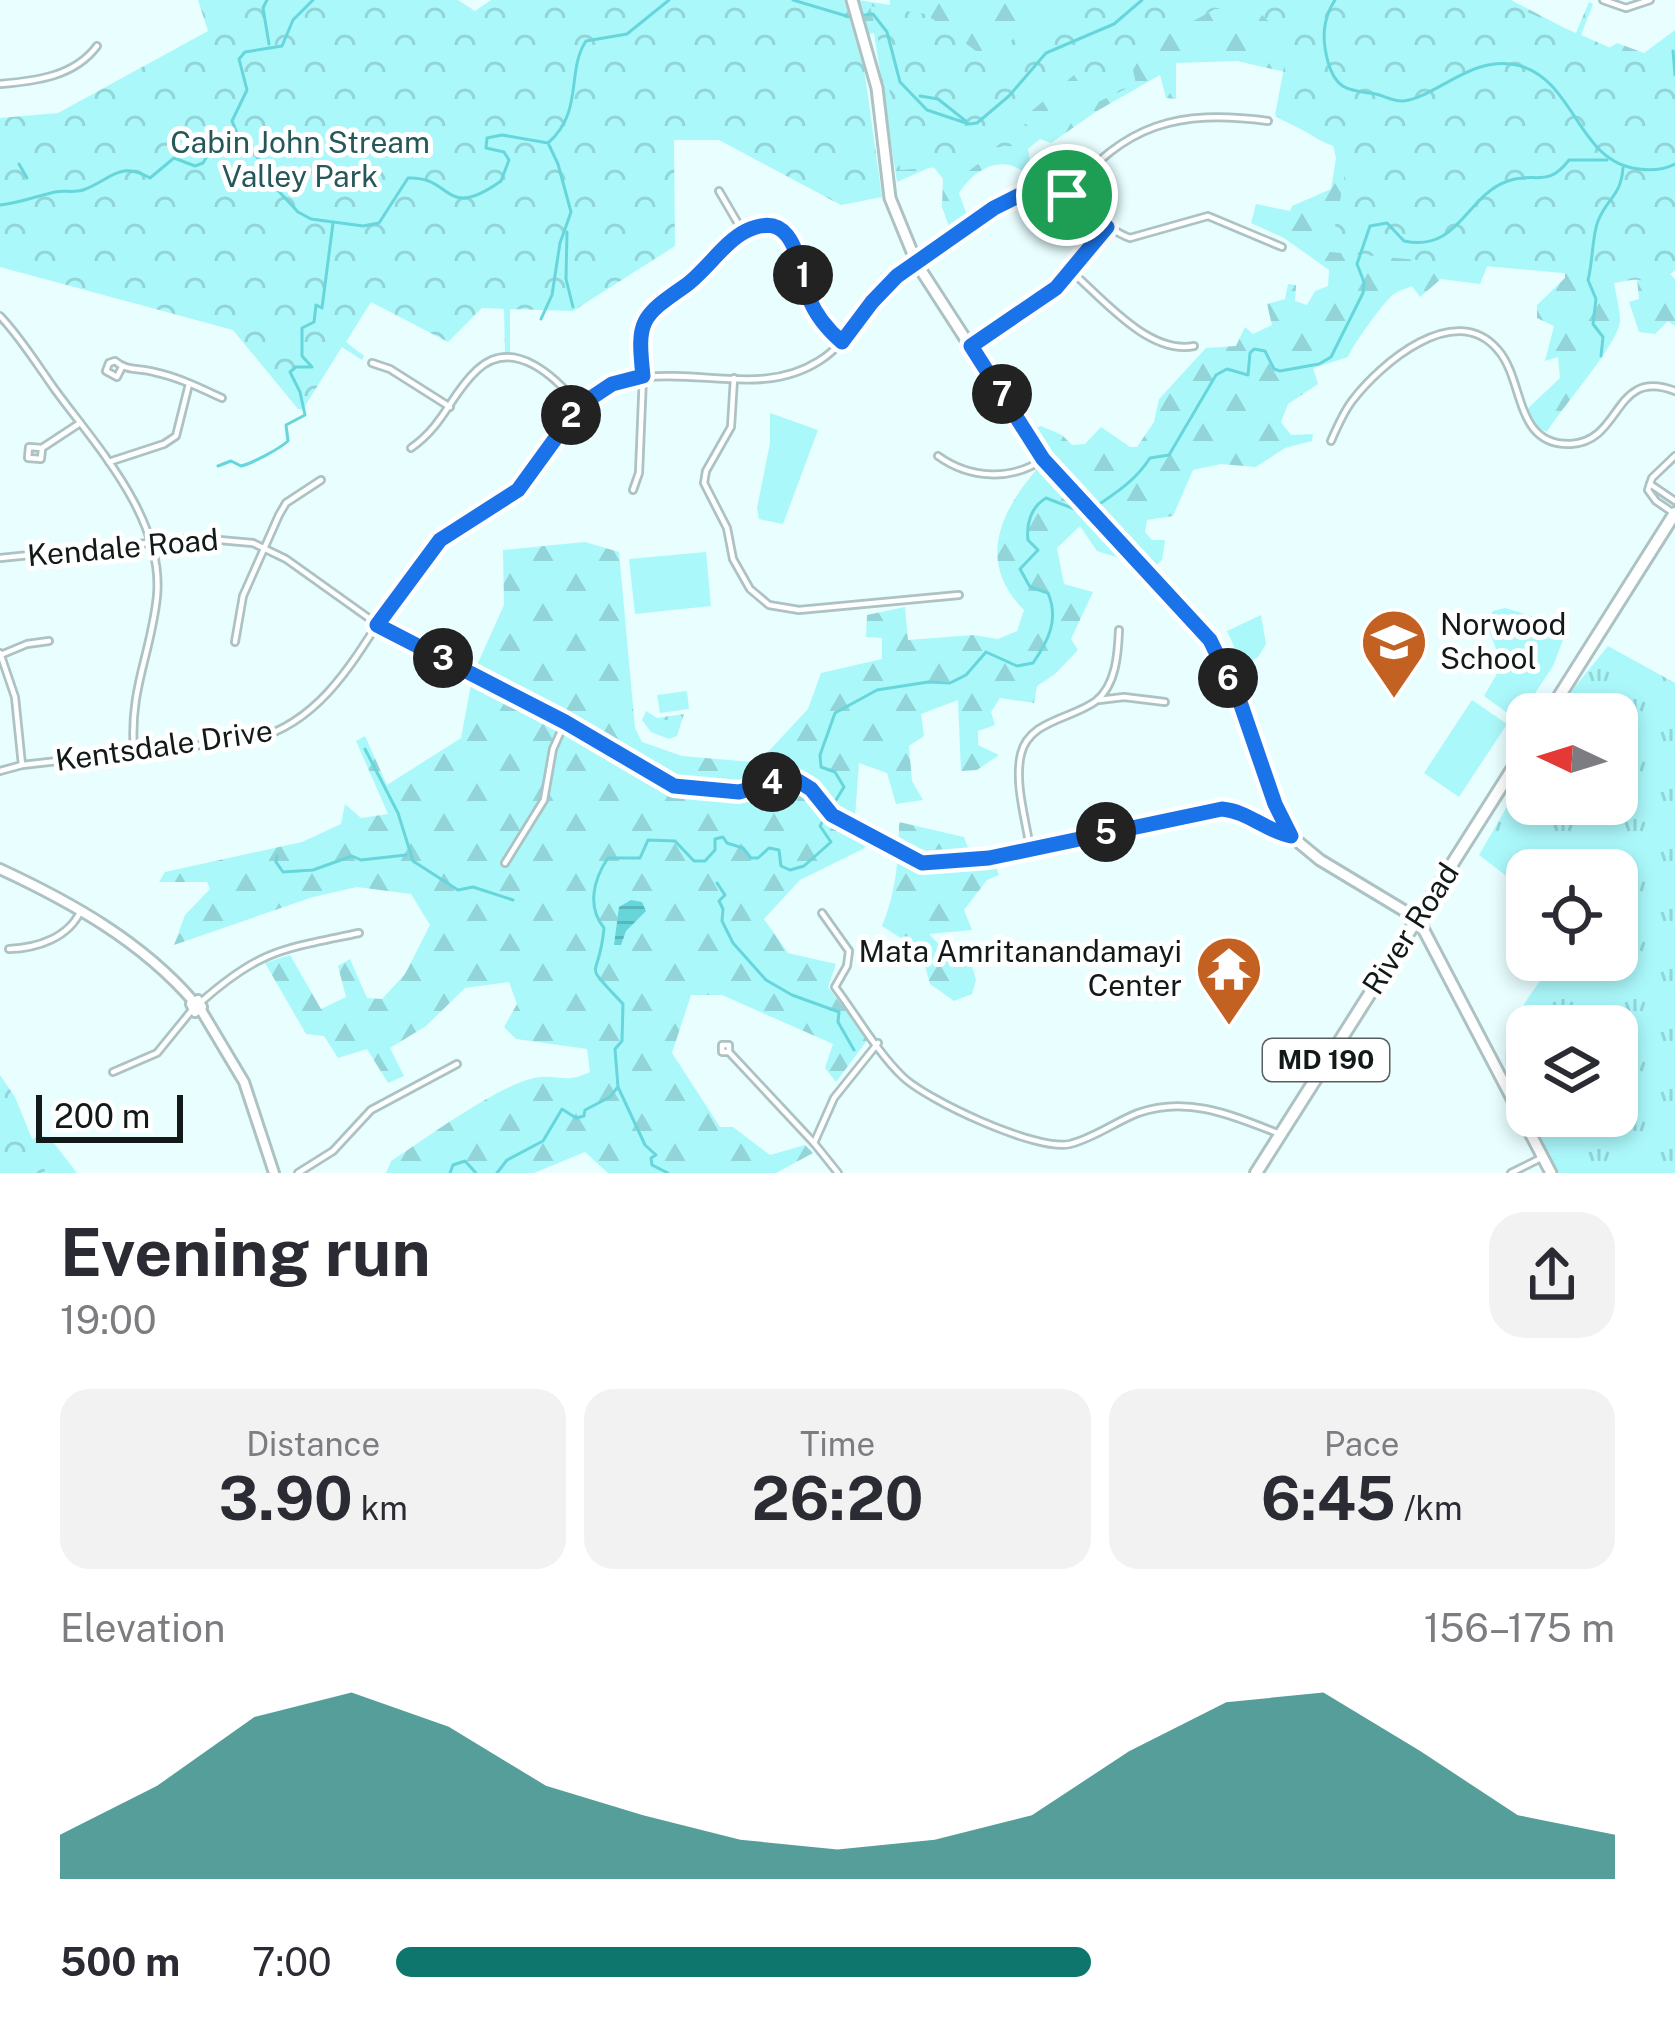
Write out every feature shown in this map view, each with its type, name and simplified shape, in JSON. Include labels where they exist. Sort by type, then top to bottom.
[{"type":"main road","points":[[853,2],[877,88],[890,198],[917,263],[1043,459],[1210,640],[1240,702],[1291,836],[1320,860],[1418,919],[1551,1173]]},
{"type":"main road","points":[[1561,693],[1675,513]]},
{"type":"main road","name":"River Road","points":[[1256,1173],[1506,779]]},
{"type":"street","points":[[1603,0],[1626,8],[1650,0]]},
{"type":"street","points":[[0,84],[39,81],[61,73],[88,58],[97,46]]},
{"type":"street","points":[[1268,121],[1203,118],[1140,131],[1104,153],[1067,195],[1107,227],[1137,238],[1208,216],[1282,247]]},
{"type":"street","name":"Kentsdale Drive","points":[[0,771],[255,739],[287,729],[322,700],[440,540],[518,490],[579,406],[612,384],[643,376],[763,380],[796,373],[842,342],[880,292],[1022,191],[1046,188],[1067,195]]},
{"type":"street","points":[[719,191],[743,232]]},
{"type":"street","points":[[633,490],[639,473],[643,319],[704,272],[743,232],[766,227],[788,236],[797,247],[809,299],[819,318],[842,342]]},
{"type":"street","points":[[971,346],[1045,297],[1072,272],[1107,227]]},
{"type":"street","points":[[1072,272],[1152,338],[1182,348],[1194,346]]},
{"type":"street","points":[[0,316],[109,462],[150,544],[157,592],[132,701],[134,752]]},
{"type":"street","points":[[1331,441],[1350,403],[1379,371],[1418,344],[1457,331],[1480,337],[1500,352],[1526,420],[1554,441],[1577,443],[1601,431],[1631,392],[1645,386],[1675,391]]},
{"type":"street","points":[[411,448],[437,428],[482,365],[508,358],[545,370],[579,406]]},
{"type":"street","points":[[373,363],[450,407]]},
{"type":"street","points":[[122,368],[190,382],[223,398]]},
{"type":"street","points":[[734,378],[730,427],[704,483],[727,528],[739,573],[750,589],[769,604],[799,610],[959,595]]},
{"type":"street","points":[[109,462],[176,436],[190,382]]},
{"type":"street","points":[[42,448],[80,423]]},
{"type":"street","points":[[938,456],[962,468],[1005,476],[1043,459]]},
{"type":"street","points":[[1675,456],[1650,484],[1650,495],[1675,513]]},
{"type":"street","points":[[235,642],[243,596],[286,502],[321,480]]},
{"type":"street","points":[[1650,484],[1675,501]]},
{"type":"street","name":"Kendale Road","points":[[0,558],[230,538],[264,548],[377,625],[565,722],[674,786],[739,792],[790,780],[811,789],[830,813],[922,863],[989,858],[1227,809],[1291,836]]},
{"type":"street","points":[[1098,700],[1114,670],[1119,630]]},
{"type":"street","points":[[22,765],[15,697],[0,654],[49,641]]},
{"type":"street","points":[[1030,849],[1019,772],[1024,745],[1040,728],[1098,700],[1124,697],[1165,702]]},
{"type":"street","points":[[505,863],[544,800],[553,749],[565,722]]},
{"type":"street","points":[[0,869],[82,910],[153,961],[197,1006],[244,1082],[274,1173]]},
{"type":"street","points":[[8,949],[27,948],[65,933],[82,910]]},
{"type":"street","points":[[822,913],[849,951],[835,988],[907,1081],[952,1107],[1037,1144],[1072,1144],[1138,1114],[1178,1106],[1223,1111],[1280,1134]]},
{"type":"street","points":[[113,1072],[157,1053],[197,1006],[262,956],[359,933]]},
{"type":"street","points":[[814,1143],[834,1098],[878,1043]]},
{"type":"street","points":[[729,1052],[838,1173]]},
{"type":"street","points":[[298,1173],[332,1151],[371,1110],[457,1064]]},
{"type":"street","points":[[1510,1173],[1543,1157]]},
{"type":"green space","name":"Cabin John Stream Valley Park","points":[[198,0],[458,0],[475,11],[491,0],[844,0],[864,68],[882,197],[841,205],[719,140],[674,140],[675,246],[573,311],[510,309],[510,352],[505,352],[504,309],[482,308],[448,342],[371,302],[346,342],[364,356],[362,360],[342,347],[303,409],[298,409],[233,330],[0,267],[0,118],[58,113],[208,31]]},
{"type":"green space","points":[[858,0],[890,5],[890,0],[1511,0],[1606,50],[1617,43],[1644,53],[1675,30],[1675,263],[1666,270],[1675,279],[1675,326],[1668,321],[1655,334],[1639,332],[1629,302],[1639,299],[1637,279],[1614,283],[1620,316],[1617,331],[1547,432],[1534,426],[1524,412],[1560,378],[1558,357],[1545,361],[1554,326],[1537,318],[1537,305],[1565,278],[1565,270],[1489,262],[1480,284],[1441,279],[1420,297],[1412,286],[1398,291],[1348,357],[1313,368],[1318,384],[1288,404],[1281,422],[1291,435],[1313,434],[1312,441],[1285,448],[1256,467],[1221,464],[1193,470],[1173,516],[1147,520],[1145,532],[1152,540],[1165,540],[1162,560],[1153,568],[1047,455],[1033,429],[1041,426],[1072,445],[1085,444],[1101,427],[1137,447],[1154,422],[1159,399],[1206,348],[1236,346],[1245,327],[1253,334],[1272,325],[1267,304],[1285,299],[1288,284],[1296,285],[1295,301],[1307,305],[1315,291],[1328,286],[1329,270],[1284,238],[1251,223],[1256,204],[1290,211],[1331,189],[1333,145],[1276,117],[1285,72],[1237,61],[1176,63],[1176,99],[1166,98],[1160,75],[1051,143],[1040,139],[1028,149],[1033,181],[1004,164],[975,175],[959,193],[969,221],[952,235],[942,207],[943,179],[933,166],[897,182],[874,33],[869,34]]},
{"type":"green space","points":[[1077,0],[1119,0],[1115,15],[1132,0],[1500,0],[1576,33],[1589,2],[1593,4],[1581,35],[1659,69],[1675,46],[1675,270],[1662,282],[1330,252],[1348,159],[1342,148],[1275,115],[1289,41],[1255,8],[1215,9],[1172,33],[1128,48],[1136,84],[1094,104],[1074,75],[1021,120],[1037,134],[1030,144],[991,148],[957,180],[955,166],[900,170],[888,80],[870,6],[926,14],[984,57]]},
{"type":"green space","points":[[770,413],[818,430],[783,524],[759,519],[757,508],[770,443]]},
{"type":"green space","points":[[1039,467],[1126,560],[1097,551],[1080,526],[1057,548],[1064,584],[1093,592],[1071,639],[1078,650],[1037,686],[1034,703],[1000,698],[991,712],[995,725],[978,731],[978,745],[999,755],[977,770],[961,771],[958,700],[921,714],[924,736],[909,746],[912,781],[923,800],[896,804],[887,773],[859,763],[855,817],[881,831],[863,849],[800,880],[764,919],[788,953],[836,964],[828,987],[868,1039],[836,1082],[825,1068],[833,1044],[722,995],[691,995],[672,1053],[720,1127],[733,1127],[770,1155],[805,1145],[813,1153],[776,1173],[608,1173],[585,1152],[534,1173],[386,1173],[391,1161],[518,1083],[590,1072],[587,1049],[516,1039],[504,1027],[517,1004],[509,982],[465,988],[426,1026],[390,1048],[404,1076],[388,1083],[367,1049],[338,1058],[324,1036],[306,1034],[265,963],[290,955],[321,1009],[346,997],[338,966],[350,959],[367,998],[382,999],[405,974],[430,925],[411,894],[357,887],[313,897],[174,945],[185,915],[210,889],[207,882],[159,882],[165,872],[302,842],[341,824],[345,804],[361,818],[388,814],[356,741],[365,736],[387,785],[461,738],[473,674],[504,605],[503,550],[585,542],[619,552],[635,728],[642,742],[682,756],[752,762],[766,754],[808,709],[821,673],[882,659],[882,638],[866,637],[867,615],[905,607],[908,640],[973,635],[998,639],[1017,631],[1024,610],[1001,574],[999,537],[1013,501]]},
{"type":"green space","points":[[706,552],[711,606],[635,614],[629,559]]},
{"type":"green space","points":[[1505,608],[1568,627],[1553,666],[1535,693],[1506,693],[1506,712],[1484,696],[1502,665],[1487,625],[1493,611]]},
{"type":"green space","points":[[1261,615],[1266,644],[1258,657],[1243,666],[1227,631]]},
{"type":"green space","points":[[1608,646],[1675,683],[1675,1173],[1559,1173],[1539,1137],[1638,1137],[1638,1005],[1525,1005],[1540,981],[1638,981],[1638,849],[1506,849],[1506,876],[1479,855],[1506,808],[1506,825],[1638,825],[1638,693],[1571,693]]},
{"type":"green space","points":[[687,691],[689,709],[660,713],[657,695]]},
{"type":"green space","points":[[1472,700],[1506,723],[1459,797],[1424,773]]},
{"type":"green space","points":[[646,711],[657,718],[684,714],[677,736],[669,739],[651,732],[642,720]]},
{"type":"green space","points":[[899,822],[964,837],[974,863],[994,862],[999,875],[987,880],[964,910],[972,930],[929,934],[949,955],[972,966],[976,980],[972,994],[954,1001],[930,984],[921,951],[882,926],[896,875]]},
{"type":"green space","points":[[0,1075],[15,1097],[46,1173],[0,1173]]},
{"type":"green space","points":[[39,1135],[50,1138],[77,1173],[37,1173],[24,1145]]},
{"type":"shaded area","points":[[631,900],[642,902],[646,911],[626,931],[621,945],[614,945],[619,907]]},
{"type":"waterway","points":[[267,0],[263,8],[269,44]]},
{"type":"waterway","points":[[313,0],[293,20],[282,46],[245,52],[239,59],[247,90],[232,121],[239,138],[267,168],[272,184],[298,212],[311,219],[363,226],[379,223],[408,178],[434,183],[458,198],[482,193],[501,181],[509,160],[504,152],[486,148],[487,138],[502,135],[548,143],[571,105],[586,41],[627,34],[669,0]]},
{"type":"waterway","points":[[793,0],[850,17],[873,14],[887,32],[900,82],[927,110],[969,124],[977,123],[1009,96],[1046,53],[1114,24],[1142,0]]},
{"type":"waterway","points":[[1335,0],[1325,23],[1325,46],[1331,72],[1345,87],[1403,101],[1485,66],[1517,65],[1552,86],[1589,137],[1618,163],[1648,170],[1675,164]]},
{"type":"waterway","points":[[1673,51],[1675,75]]},
{"type":"waterway","points":[[920,96],[938,99],[967,122]]},
{"type":"waterway","points":[[0,205],[83,190],[123,171],[150,178],[174,158],[195,166],[203,163],[213,146],[239,138]]},
{"type":"waterway","points":[[541,319],[552,295],[560,243],[571,212],[549,145]]},
{"type":"waterway","points":[[1095,507],[1132,479],[1150,458],[1169,455],[1216,375],[1227,369],[1248,375],[1254,349],[1265,351],[1280,371],[1331,357],[1363,293],[1357,264],[1370,226],[1387,223],[1404,241],[1438,239],[1508,181],[1547,177],[1569,160],[1607,160]]},
{"type":"waterway","points":[[19,164],[27,178]]},
{"type":"waterway","points":[[1601,356],[1603,337],[1593,324],[1596,299],[1588,280],[1596,227],[1620,185],[1623,168]]},
{"type":"waterway","points":[[218,466],[231,461],[241,466],[272,452],[288,441],[286,425],[305,415],[290,372],[312,367],[302,356],[302,328],[314,322],[316,305],[322,308],[333,223]]},
{"type":"waterway","points":[[567,232],[566,279],[573,307]]},
{"type":"waterway","points":[[668,1173],[652,1165],[656,1155],[645,1145],[618,1087],[615,1049],[622,1041],[623,1004],[595,970],[604,928],[595,911],[594,893],[608,858],[640,858],[648,840],[675,841],[694,861],[705,861],[715,850],[715,839],[723,837],[751,858],[769,848],[779,850],[781,866],[790,870],[804,866],[831,842],[820,826],[844,787],[835,772],[821,767],[820,755],[835,713],[877,690],[950,683],[966,675],[986,652],[1017,666],[1033,663],[1048,638],[1053,612],[1048,593],[1030,587],[1020,569],[1038,550],[1028,540],[1031,516],[1046,498],[1085,513]]},
{"type":"waterway","points":[[365,749],[398,813],[413,861],[458,890],[473,887],[513,900]]},
{"type":"waterway","points":[[277,856],[283,872],[313,870],[352,856],[361,860],[406,855]]},
{"type":"waterway","points":[[717,883],[725,895],[719,901],[722,921],[733,943],[766,980],[839,1012],[838,1022],[854,1050]]},
{"type":"waterway","points":[[497,1173],[507,1160],[543,1141],[562,1109],[576,1118],[584,1116],[585,1110],[617,1088]]},
{"type":"waterway","points":[[450,1173],[453,1165],[465,1161],[476,1173]]},
{"type":"place","name":"Norwood School","points":[[1394,701]]},
{"type":"place","name":"Mata Amritanandamayi Center","points":[[1229,1028]]},
{"type":"route","points":[[1034,188],[1067,195],[1107,227],[1056,288],[971,346],[1043,459],[1210,640],[1240,702],[1291,836],[1222,809],[989,858],[922,863],[832,815],[798,781],[739,792],[674,786],[565,722],[377,625],[448,532],[500,505],[518,490],[579,406],[612,384],[643,376],[639,336],[643,319],[704,272],[743,232],[766,227],[788,236],[797,247],[809,299],[819,318],[842,342],[897,276],[994,208],[1034,188]]}]
